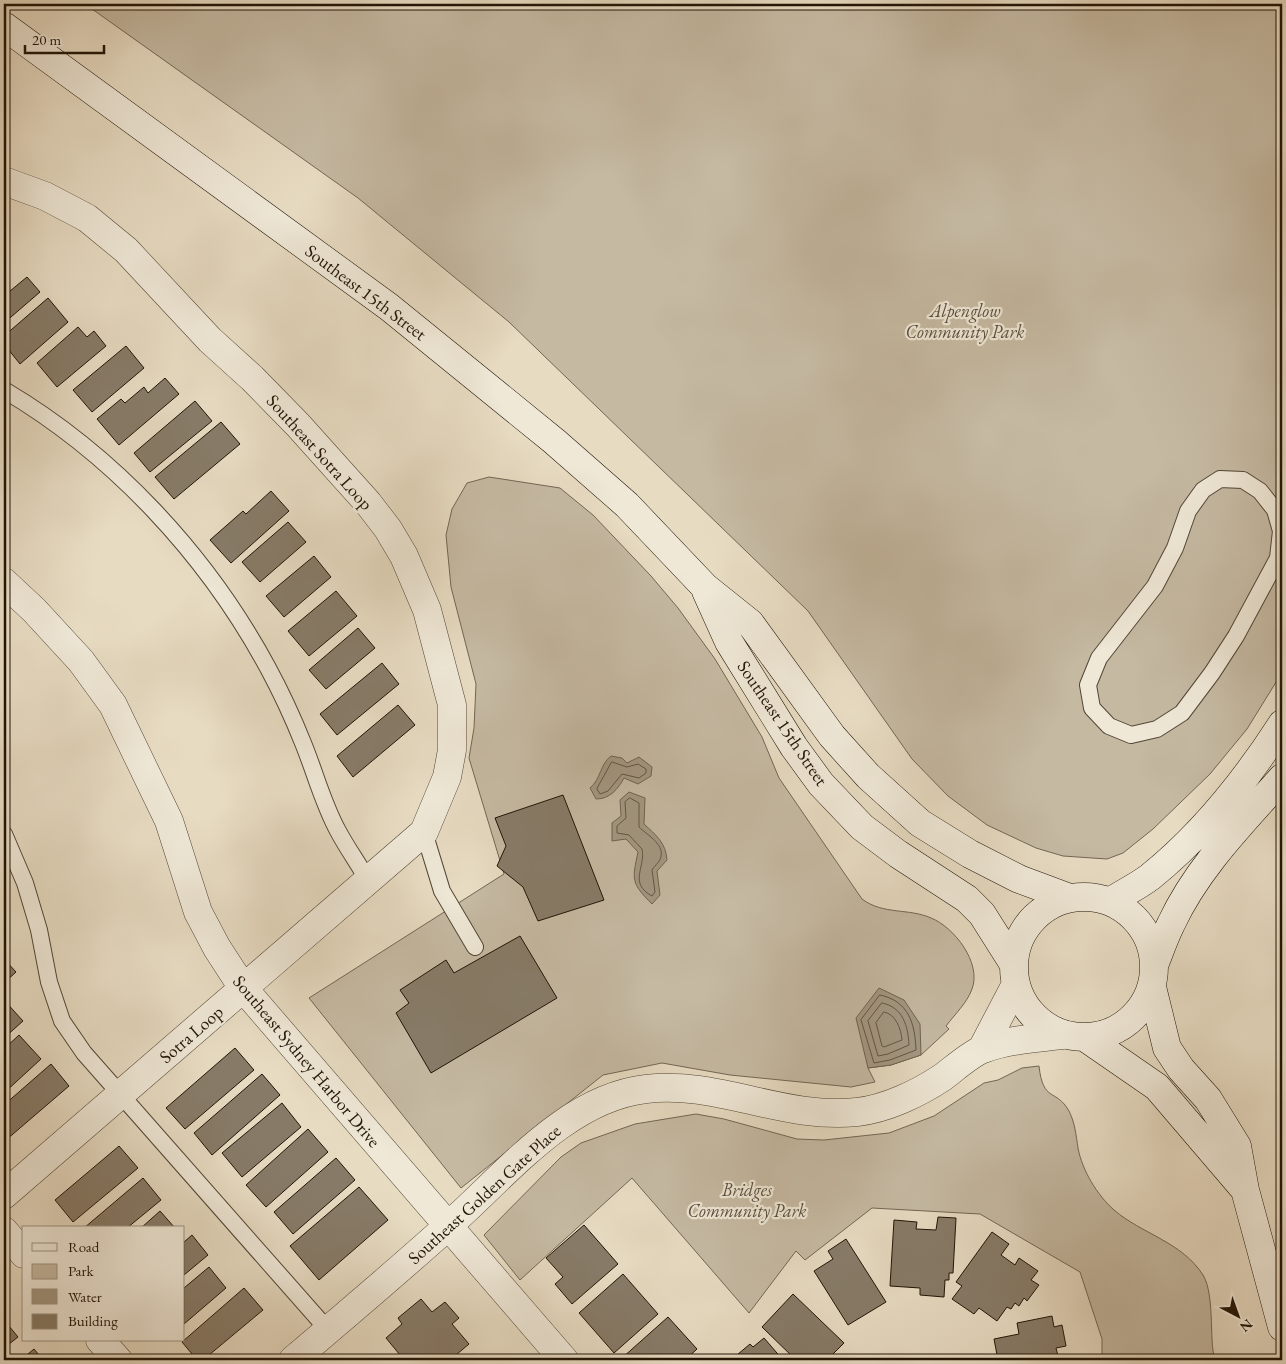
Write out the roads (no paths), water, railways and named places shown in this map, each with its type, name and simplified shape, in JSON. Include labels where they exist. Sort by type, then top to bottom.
[{"type":"street","name":"Southeast 15th Street","points":[[4,26],[389,307],[554,441],[627,505],[704,587],[750,623],[832,736],[868,776],[920,822],[970,854],[1019,879],[1070,898]]},
{"type":"street","name":"Southeast Sotra Loop","points":[[4,181],[45,196],[87,218],[126,250],[210,340],[252,378],[298,425],[388,529],[404,556],[427,610],[452,705],[452,750],[447,777],[424,832]]},
{"type":"street","name":"Southeast Sydney Harbor Drive","points":[[4,582],[34,610],[81,661],[113,704],[169,822],[198,912],[217,948],[243,988],[564,1360]]},
{"type":"street","name":"Southeast 15th Street","points":[[704,587],[729,642],[794,747],[821,784],[862,827],[898,854],[967,899],[982,914],[1014,974]]},
{"type":"street","points":[[1111,901],[1148,878],[1200,830],[1256,763],[1282,724]]},
{"type":"street","points":[[1074,1037],[1107,1034],[1127,1024],[1143,1008],[1170,924],[1184,899],[1221,847],[1282,778]]},
{"type":"street","name":"Sotra Loop","points":[[4,1195],[122,1096],[367,879],[424,832]]},
{"type":"street","points":[[1245,1190],[1157,1087],[1074,1037],[1041,1024],[1025,1007],[1014,974],[1018,940],[1030,920],[1048,906],[1070,898],[1091,896],[1111,901],[1128,911],[1142,926],[1151,944],[1154,975],[1167,1048],[1180,1069],[1208,1099],[1237,1146],[1245,1190],[1282,1327]]},
{"type":"street","name":"Southeast Golden Gate Place","points":[[982,1049],[1014,974]]},
{"type":"street","name":"Southeast Golden Gate Place","points":[[293,1360],[448,1227],[555,1128],[606,1097],[645,1088],[687,1087],[793,1110],[857,1112],[883,1106],[921,1090],[982,1049],[1026,1039],[1074,1037]]},
{"type":"street","points":[[4,1231],[22,1252]]},
{"type":"street","points":[[102,1342],[118,1360]]},
{"type":"lane","points":[[4,390],[56,425],[123,479],[147,503],[202,566],[268,668],[304,744],[337,830],[367,879]]},
{"type":"lane","points":[[1220,478],[1243,480],[1260,491],[1275,510],[1281,531],[1280,558],[1212,674],[1182,713],[1157,729],[1131,735],[1109,726],[1092,708],[1088,686],[1099,658],[1155,586],[1175,548],[1188,511],[1204,490],[1220,478]]},
{"type":"lane","points":[[424,832],[442,891],[475,947]]},
{"type":"lane","points":[[4,834],[25,883],[39,930],[49,982],[62,1021],[84,1053],[328,1330]]},
{"type":"water","points":[[611,756],[622,758],[627,763],[639,757],[652,767],[651,776],[638,784],[624,778],[613,793],[601,799],[596,799],[590,788],[607,759]]},
{"type":"water","points":[[629,792],[645,798],[644,824],[660,840],[665,849],[667,860],[657,871],[660,895],[652,904],[640,891],[635,881],[634,875],[638,852],[626,839],[612,841],[612,823],[621,816],[620,800]]},
{"type":"water","points":[[879,988],[904,1000],[920,1024],[921,1055],[891,1065],[868,1068],[856,1018]]},
{"type":"park label","name":"Alpenglow Community Park","points":[[965,320]]},
{"type":"park label","name":"Bridges Community Park","points":[[747,1199]]}]
